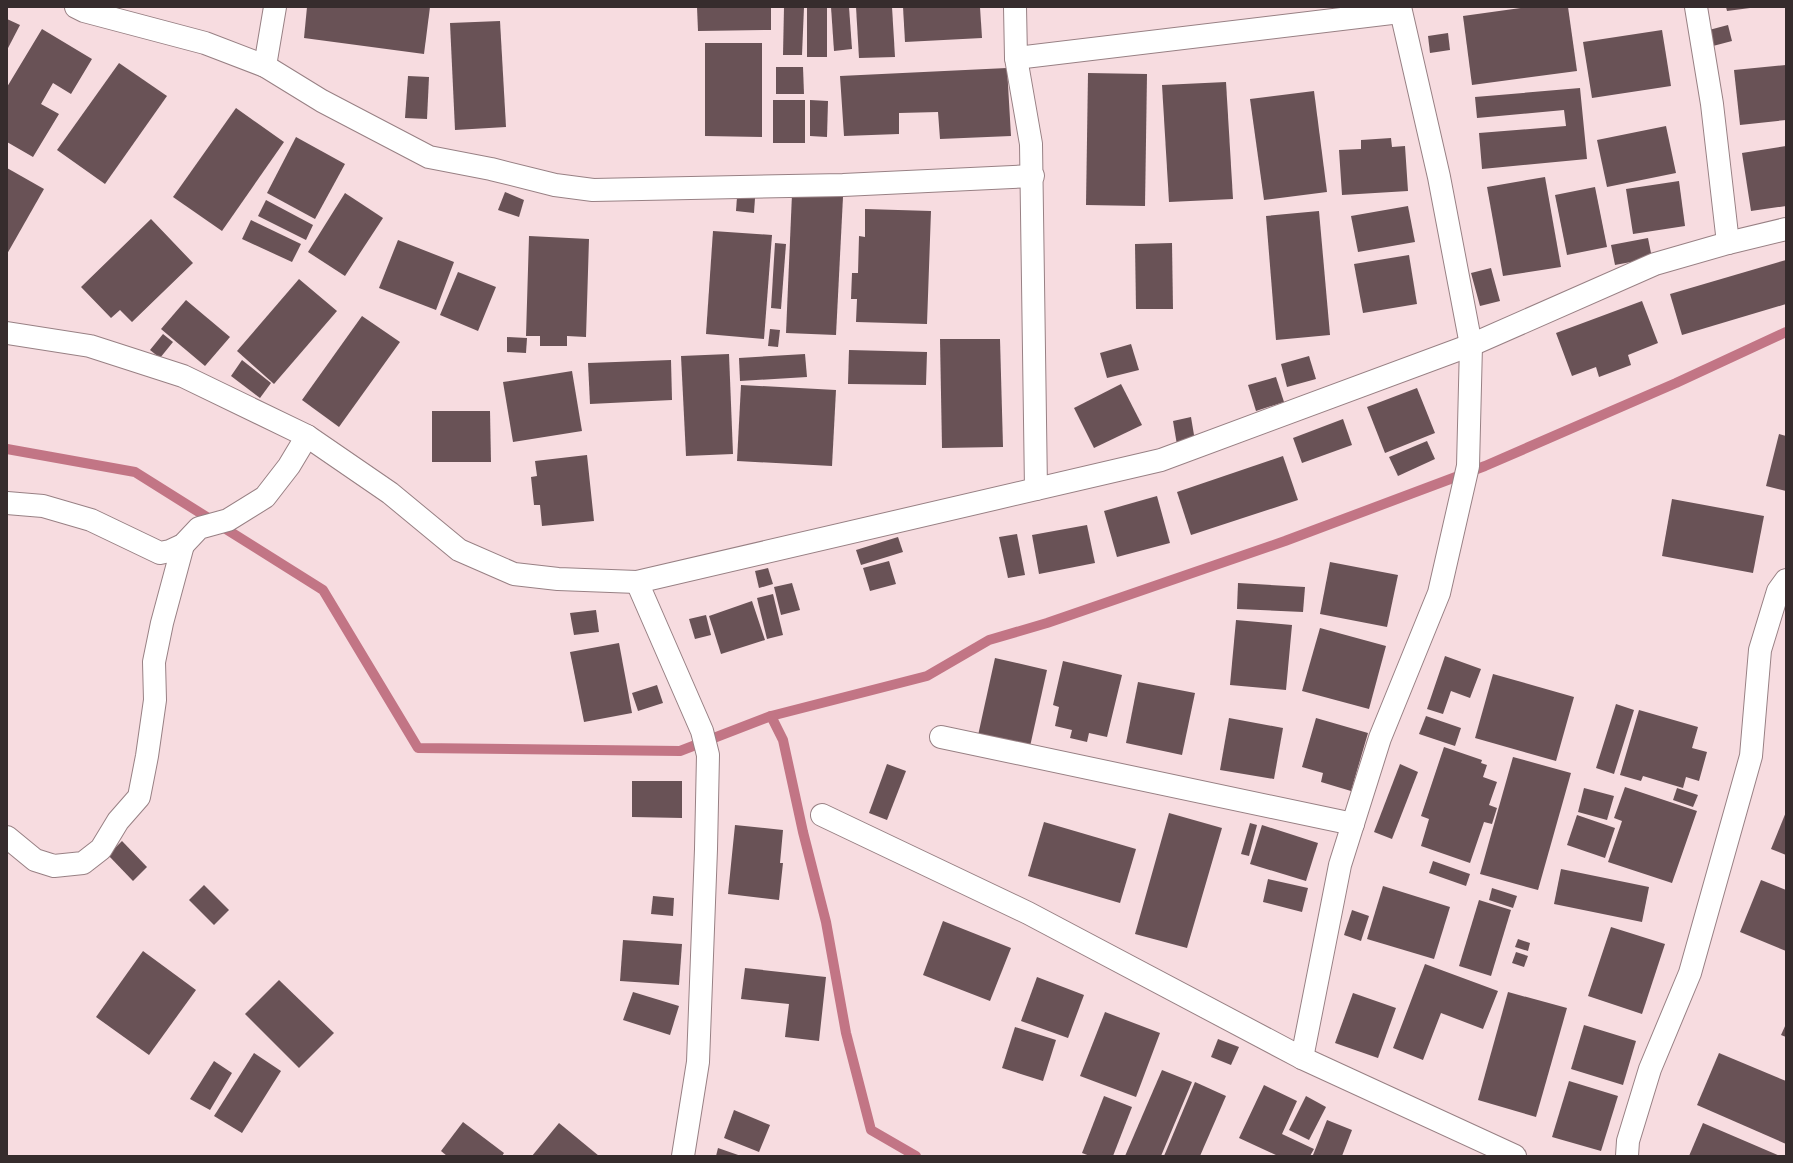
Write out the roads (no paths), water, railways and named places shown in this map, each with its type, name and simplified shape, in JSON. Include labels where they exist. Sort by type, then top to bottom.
[{"type":"street","points":[[76,7],[205,43],[265,66],[322,101],[430,157],[491,169],[555,186],[593,190],[835,186],[1033,176]]},
{"type":"street","points":[[265,66],[275,7]]},
{"type":"street","points":[[1015,7],[1016,58],[1031,144],[1033,176],[1036,488]]},
{"type":"street","points":[[1696,7],[1712,104],[1728,243]]},
{"type":"street","points":[[1016,58],[1400,9],[1439,177],[1471,345],[1466,476],[1439,594],[1380,738],[1340,865],[1302,1058]]},
{"type":"street","points":[[7,333],[90,346],[183,376],[307,436],[390,493],[459,550],[514,574],[558,579],[636,582],[1161,460],[1471,345],[1655,264],[1728,243],[1786,229]]},
{"type":"street","points":[[7,503],[43,506],[91,520],[160,553],[170,551],[183,545],[199,528],[228,520],[265,497],[289,466],[307,436]]},
{"type":"street","points":[[7,837],[35,860],[54,866],[83,863],[101,849],[118,821],[139,797],[147,756],[155,700],[154,662],[162,623],[183,545]]},
{"type":"street","points":[[1627,1156],[1628,1142],[1650,1069],[1690,973],[1752,756],[1760,650],[1778,591],[1786,580]]},
{"type":"street","points":[[636,582],[702,731],[708,755],[698,1062],[683,1156]]},
{"type":"street","points":[[941,737],[1353,824]]},
{"type":"street","points":[[822,815],[1028,913],[1302,1058],[1515,1156]]},
{"type":"waterway","points":[[7,449],[135,472],[323,590],[418,748],[680,751],[771,716],[927,676],[989,640],[1047,623],[1285,541],[1485,466],[1676,383],[1786,332]]},
{"type":"waterway","points":[[771,716],[783,740],[803,832],[826,922],[846,1033],[871,1130],[916,1156]]}]
